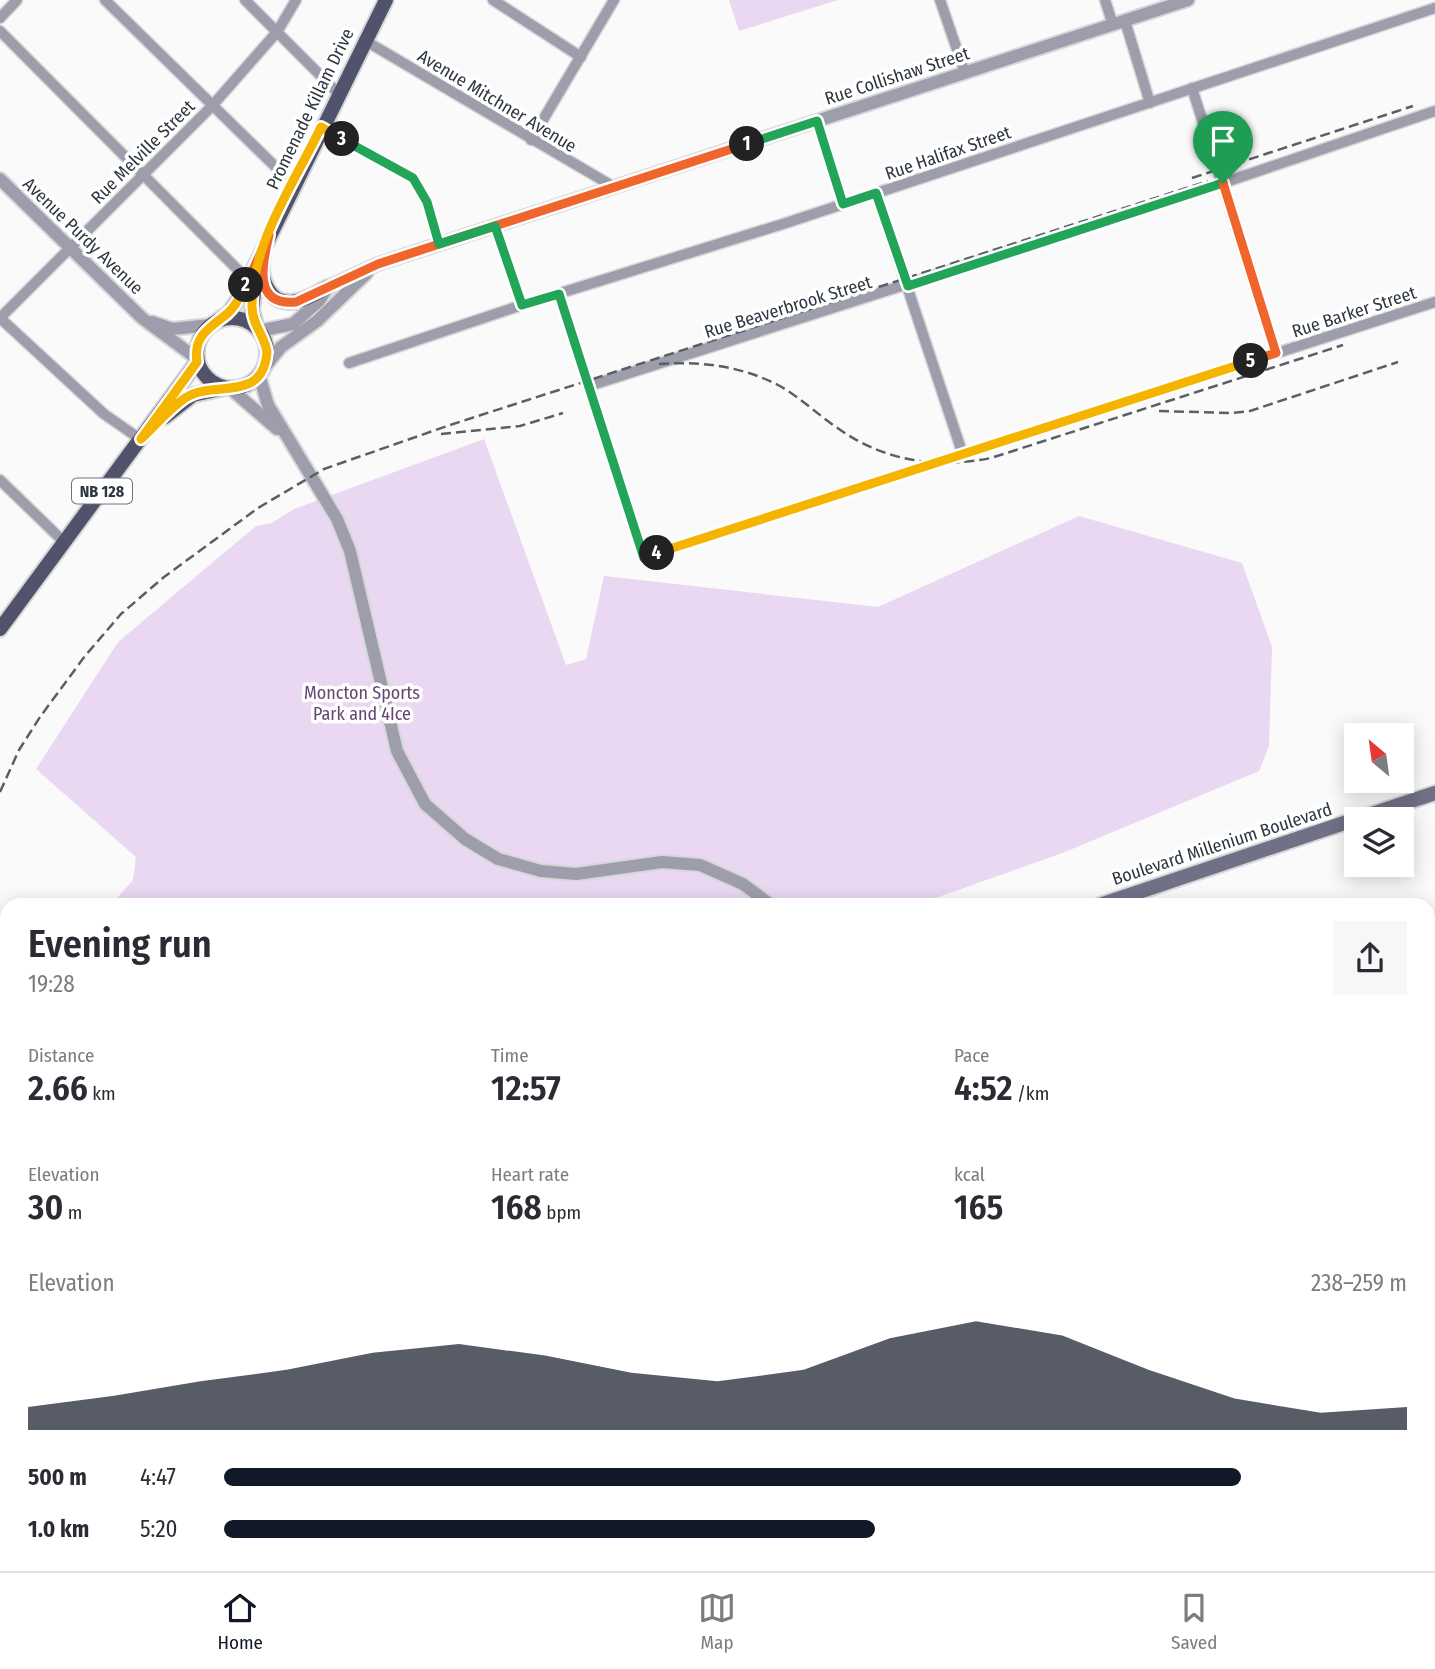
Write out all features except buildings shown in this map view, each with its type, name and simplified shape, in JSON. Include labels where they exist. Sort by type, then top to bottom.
[{"type":"main road","name":"Promenade Killam Drive","points":[[213,323],[235,306],[386,0]]},
{"type":"main road","name":"Promenade Killam Drive","points":[[258,329],[252,310],[254,286],[269,235]]},
{"type":"main road","points":[[264,252],[261,268],[264,285],[271,295],[282,301],[296,302],[328,287]]},
{"type":"main road","points":[[235,318],[258,329],[266,344],[262,371],[247,385],[228,389],[205,377],[197,360],[198,341],[213,323],[235,318]]},
{"type":"main road","name":"NB 128","points":[[2,623],[197,360]]},
{"type":"main road","name":"NB 128","points":[[141,439],[185,398],[228,389]]},
{"type":"main road","name":"Boulevard Millenium Boulevard","points":[[1393,807],[1435,793]]},
{"type":"main road","name":"Boulevard Millenium Boulevard","points":[[1121,898],[1344,823]]},
{"type":"street","points":[[0,18],[17,0]]},
{"type":"street","points":[[105,0],[293,184]]},
{"type":"street","points":[[245,0],[338,93]]},
{"type":"street","name":"Rue Melville Street","points":[[0,318],[212,106],[277,32],[296,0]]},
{"type":"street","points":[[493,0],[581,57]]},
{"type":"street","points":[[531,141],[614,0]]},
{"type":"street","points":[[940,0],[965,73]]},
{"type":"street","points":[[1105,0],[1119,23],[1150,103]]},
{"type":"street","name":"Rue Collishaw Street","points":[[258,329],[293,324],[319,301],[328,287],[378,264],[1188,0]]},
{"type":"street","name":"Rue Halifax Street","points":[[349,363],[522,305],[843,204],[1435,8]]},
{"type":"street","points":[[0,31],[248,280]]},
{"type":"street","name":"Avenue Mitchner Avenue","points":[[364,40],[531,141],[614,187]]},
{"type":"street","points":[[1192,88],[1276,353]]},
{"type":"street","name":"Rue Beaverbrook Street","points":[[589,386],[908,286],[1435,111]]},
{"type":"street","points":[[817,121],[843,204]]},
{"type":"street","points":[[321,127],[413,178],[427,202],[439,244]]},
{"type":"street","name":"Avenue Purdy Avenue","points":[[0,179],[142,318],[158,332],[182,345],[197,360]]},
{"type":"street","points":[[876,193],[962,455]]},
{"type":"street","points":[[495,226],[522,305]]},
{"type":"street","name":"Rue Collishaw Street","points":[[262,371],[281,347],[317,321],[378,264]]},
{"type":"street","points":[[559,294],[589,386]]},
{"type":"street","name":"Rue Barker Street","points":[[589,386],[644,558],[1435,302]]},
{"type":"street","points":[[0,318],[104,414],[141,439]]},
{"type":"street","name":"Avenue Purdy Avenue","points":[[142,318],[172,329],[213,323]]},
{"type":"street","points":[[262,371],[268,405],[337,519],[350,551],[397,751],[425,804],[465,839],[498,859],[541,871],[576,874],[662,862],[700,865],[743,884],[762,898]]},
{"type":"street","points":[[228,389],[295,447]]},
{"type":"street","points":[[0,480],[64,542]]},
{"type":"green space","points":[[729,0],[838,0],[739,31]]},
{"type":"green space","name":"Moncton Sports Park and 4Ice","points":[[484,439],[566,665],[586,659],[604,576],[878,607],[1079,516],[1242,563],[1272,647],[1269,746],[1259,771],[1065,852],[936,898],[117,898],[133,880],[136,857],[36,769],[118,642],[256,526],[272,523],[294,509]]},
{"type":"railway","points":[[1192,178],[1413,106]]},
{"type":"railway","points":[[0,792],[19,750],[40,717],[85,656],[121,614],[164,577],[258,508],[324,469],[450,425],[1208,181]]},
{"type":"railway","points":[[659,364],[705,364],[750,373],[778,385],[839,429],[874,449],[912,460],[951,463],[991,458],[1343,345]]},
{"type":"railway","points":[[1159,411],[1250,411],[1398,362]]},
{"type":"railway","points":[[441,434],[520,426],[563,413]]},
{"type":"route","points":[[1223,183],[908,286],[876,193],[843,204],[817,121],[439,244],[378,264],[347,276],[296,302],[282,301],[271,295],[264,285],[261,268],[269,235],[235,306],[202,333],[196,350],[197,362],[141,439],[185,398],[198,393],[239,388],[260,375],[267,352],[252,310],[256,273],[269,235],[321,127],[413,178],[427,202],[439,244],[495,226],[522,305],[559,294],[644,558],[1276,353],[1223,183]]}]
